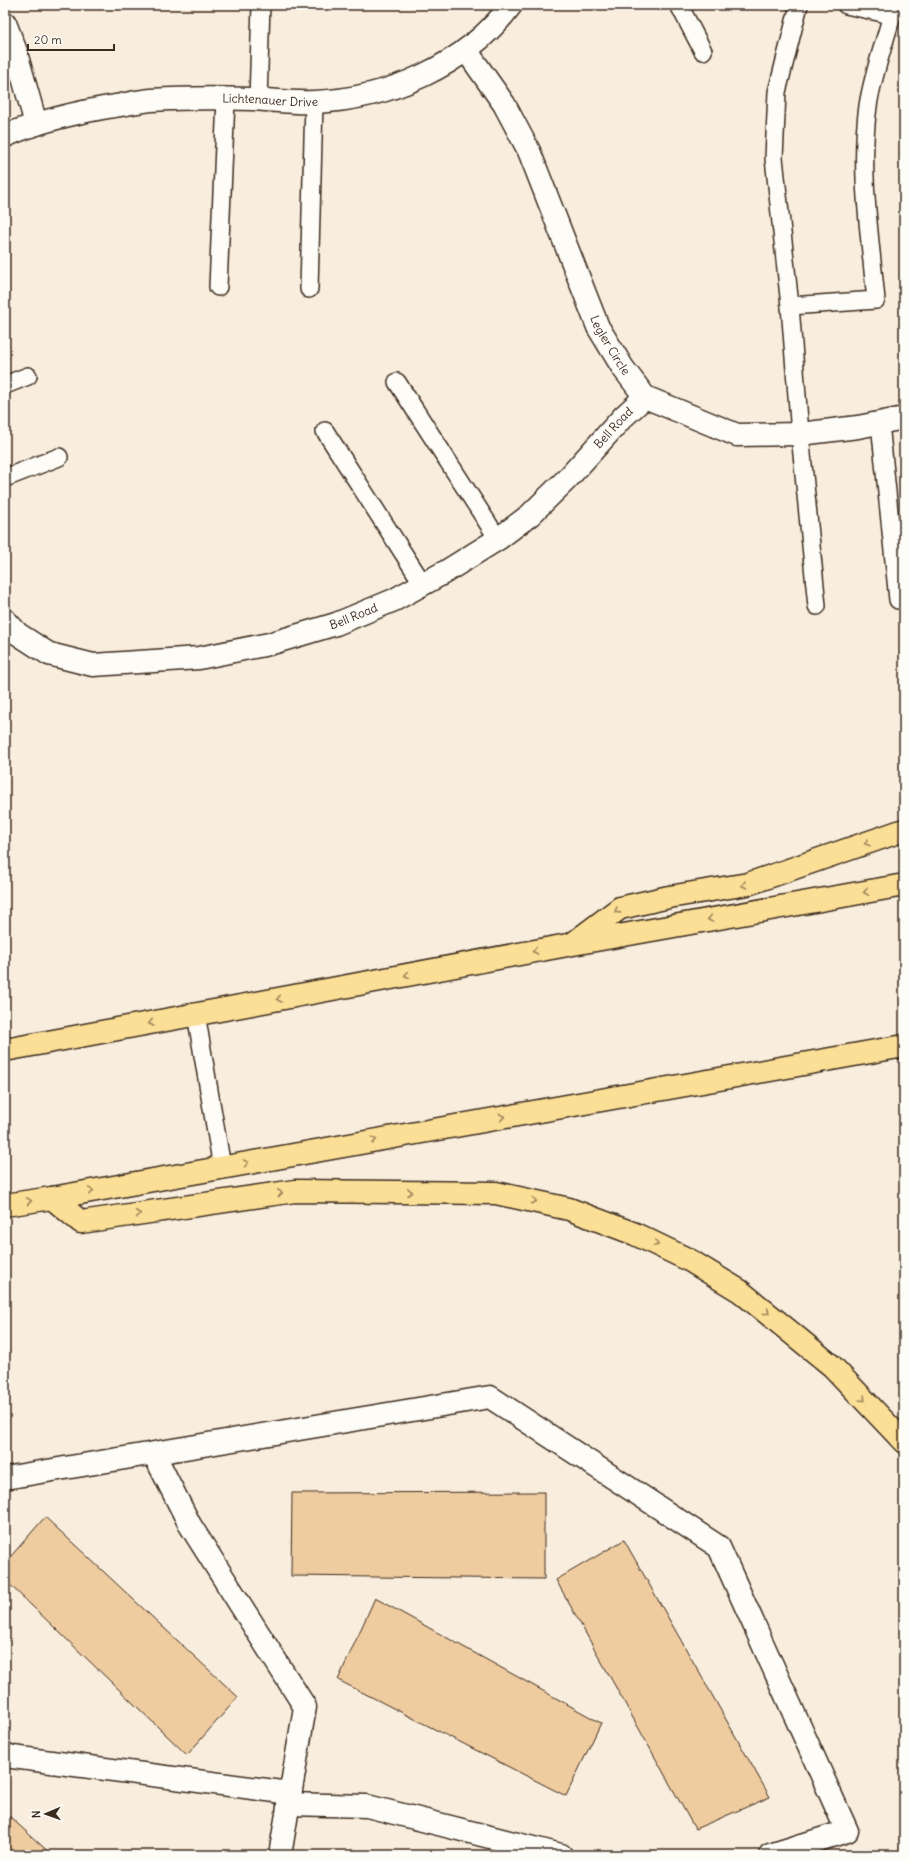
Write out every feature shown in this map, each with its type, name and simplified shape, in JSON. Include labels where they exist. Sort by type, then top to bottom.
[{"type":"highway","points":[[573,944],[620,908],[669,897],[748,884],[904,830]]},
{"type":"highway","points":[[5,1050],[573,944],[904,885]]},
{"type":"highway","points":[[5,1204],[52,1198],[904,1046]]},
{"type":"highway","points":[[52,1198],[81,1222],[295,1191],[496,1193],[569,1209],[635,1234],[689,1260],[740,1291],[832,1366],[904,1442]]},
{"type":"street","name":"Lichtenauer Drive","points":[[5,136],[36,124],[96,109],[150,100],[226,99],[314,102],[337,100],[383,90],[413,79],[445,64],[466,50],[498,22],[511,5]]},
{"type":"street","points":[[5,23],[15,49],[36,124]]},
{"type":"street","name":"Legler Circle","points":[[466,50],[504,104],[529,150],[598,327],[622,368],[646,397],[737,435],[800,434],[880,423],[904,418]]},
{"type":"street","name":"Bell Road","points":[[5,620],[18,634],[49,654],[94,665],[199,658],[269,644],[336,624],[394,600],[498,539],[530,515],[568,478],[623,417],[646,397]]},
{"type":"street","points":[[5,1478],[490,1397],[719,1547],[847,1831],[770,1855]]},
{"type":"street","points":[[154,1454],[190,1524],[305,1706],[280,1855]]},
{"type":"street","points":[[5,1756],[289,1799],[367,1806],[561,1855]]},
{"type":"lane","points":[[258,100],[261,5]]},
{"type":"lane","points":[[679,5],[703,51]]},
{"type":"lane","points":[[799,5],[777,92],[774,151],[790,306],[800,434],[818,606]]},
{"type":"lane","points":[[790,306],[876,300],[865,177],[865,139],[868,105],[893,10],[846,5]]},
{"type":"lane","points":[[218,287],[226,99]]},
{"type":"lane","points":[[310,289],[314,102]]},
{"type":"lane","points":[[5,385],[28,376]]},
{"type":"lane","points":[[397,382],[498,539]]},
{"type":"lane","points":[[880,423],[898,600]]},
{"type":"lane","points":[[325,431],[423,584]]},
{"type":"lane","points":[[5,478],[59,456]]},
{"type":"lane","points":[[196,1014],[222,1167]]},
{"type":"building","points":[[544,1492],[544,1579],[291,1576],[292,1493]]},
{"type":"building","points":[[45,1517],[238,1697],[187,1755],[5,1580],[5,1563]]},
{"type":"building","points":[[624,1540],[770,1797],[695,1829],[556,1580]]},
{"type":"building","points":[[375,1598],[601,1723],[566,1796],[338,1680]]},
{"type":"building","points":[[9,1816],[52,1855],[5,1855],[5,1821]]}]
